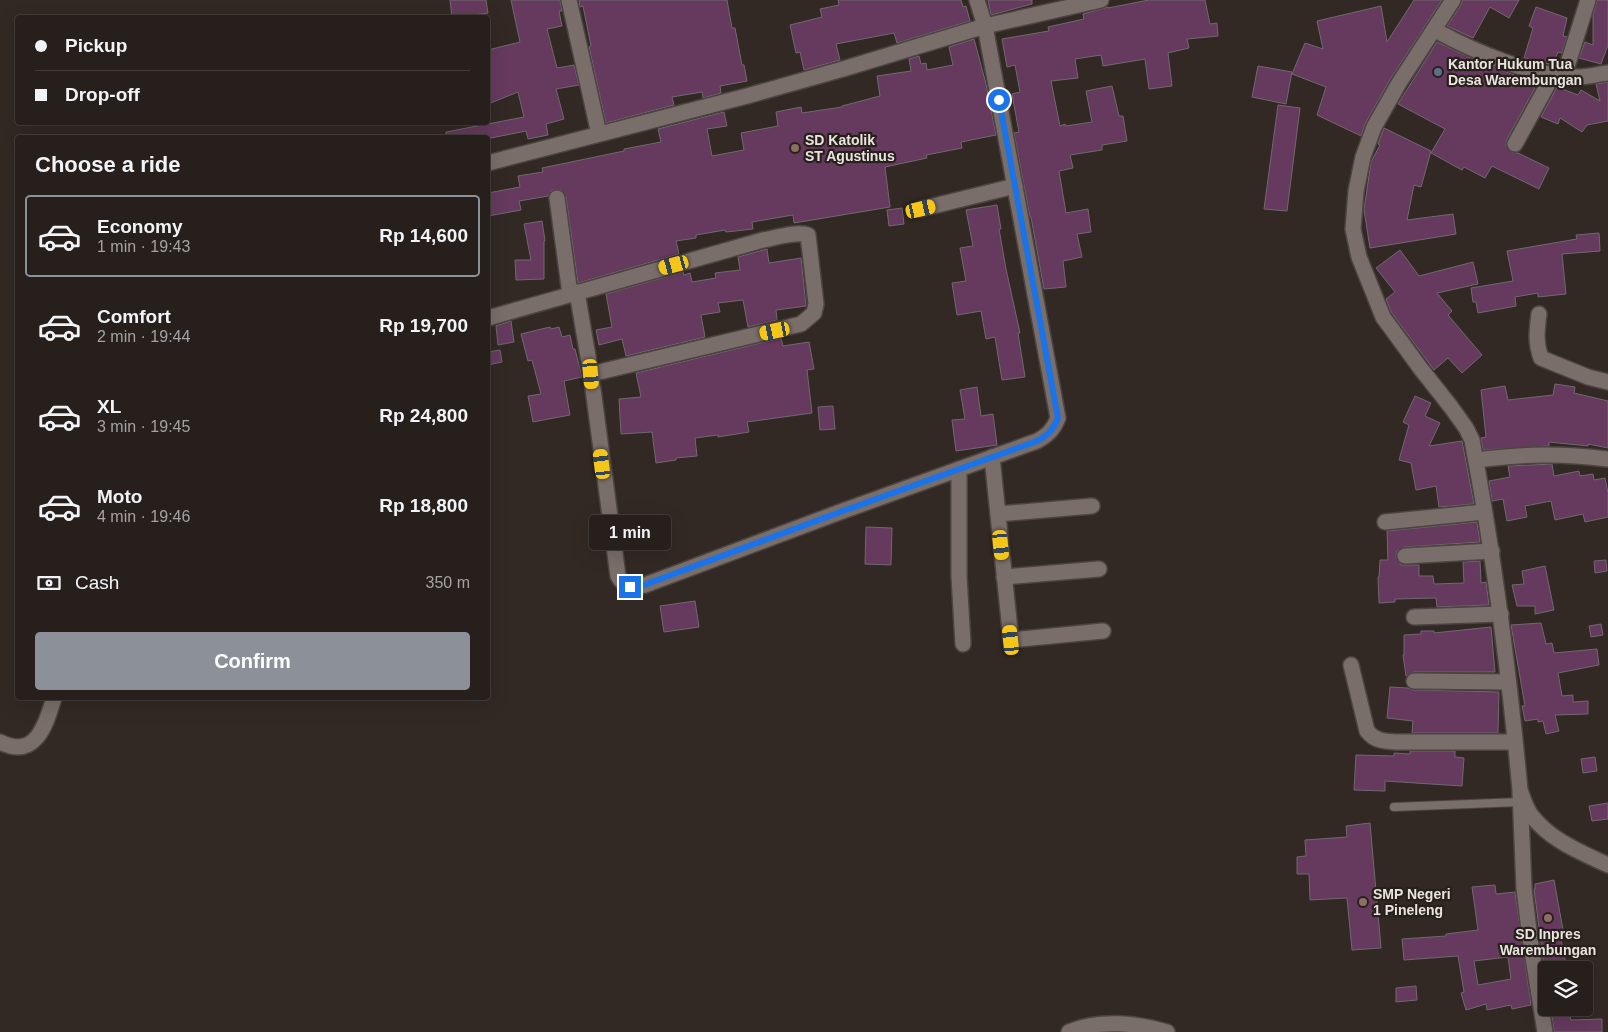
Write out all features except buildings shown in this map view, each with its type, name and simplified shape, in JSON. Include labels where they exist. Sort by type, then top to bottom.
[{"type":"street","points":[[569,0],[599,134]]},
{"type":"street","points":[[556,198],[573,293],[591,374],[618,576],[621,583],[630,587],[644,585],[1037,441],[1054,428],[1058,418],[985,26],[977,0]]},
{"type":"street","points":[[490,162],[795,83],[985,26],[1101,0]]},
{"type":"street","points":[[1453,0],[1399,83],[1374,127],[1363,157],[1356,191],[1353,229],[1359,257],[1383,317],[1466,428],[1472,440],[1502,614],[1520,796],[1524,888],[1545,1032]]},
{"type":"street","points":[[1515,144],[1559,75],[1588,0]]},
{"type":"street","points":[[1435,30],[1458,43],[1487,55],[1559,75],[1579,77],[1608,73]]},
{"type":"street","points":[[921,209],[1015,186]]},
{"type":"street","points":[[490,317],[762,240],[804,233],[808,235],[816,304],[814,313],[801,324],[591,374]]},
{"type":"street","points":[[1539,314],[1536,336],[1537,347],[1542,358],[1588,377],[1608,382]]},
{"type":"street","points":[[1476,460],[1515,455],[1544,454],[1608,459]]},
{"type":"street","points":[[992,457],[1011,640],[1103,631]]},
{"type":"street","points":[[960,469],[959,576],[964,644]]},
{"type":"street","points":[[998,514],[1092,506]]},
{"type":"street","points":[[1385,522],[1484,512]]},
{"type":"street","points":[[1404,556],[1492,551]]},
{"type":"street","points":[[1004,577],[1099,569]]},
{"type":"street","points":[[1414,618],[1502,614]]},
{"type":"street","points":[[1351,665],[1367,731],[1378,740],[1395,742],[1515,742]]},
{"type":"street","points":[[1414,681],[1508,682]]},
{"type":"street","points":[[0,742],[8,746],[25,746],[36,739],[45,726],[53,700]]},
{"type":"street","points":[[1520,796],[1530,814],[1548,832],[1566,846],[1608,865]]},
{"type":"street","points":[[1069,1032],[1080,1027],[1107,1024],[1136,1025],[1167,1032]]},
{"type":"lane","points":[[1394,807],[1520,796]]},
{"type":"place","name":"Kantor Hukum Tua Desa Warembungan","points":[[1438,72]]},
{"type":"place","name":"SD Katolik ST Agustinus","points":[[795,148]]},
{"type":"place","name":"SMP Negeri 1 Pineleng","points":[[1363,902]]},
{"type":"place","name":"SD Inpres Warembungan","points":[[1548,918]]},
{"type":"route","points":[[630,587],[644,585],[1037,441],[1054,428],[1058,418],[999,100]]}]
